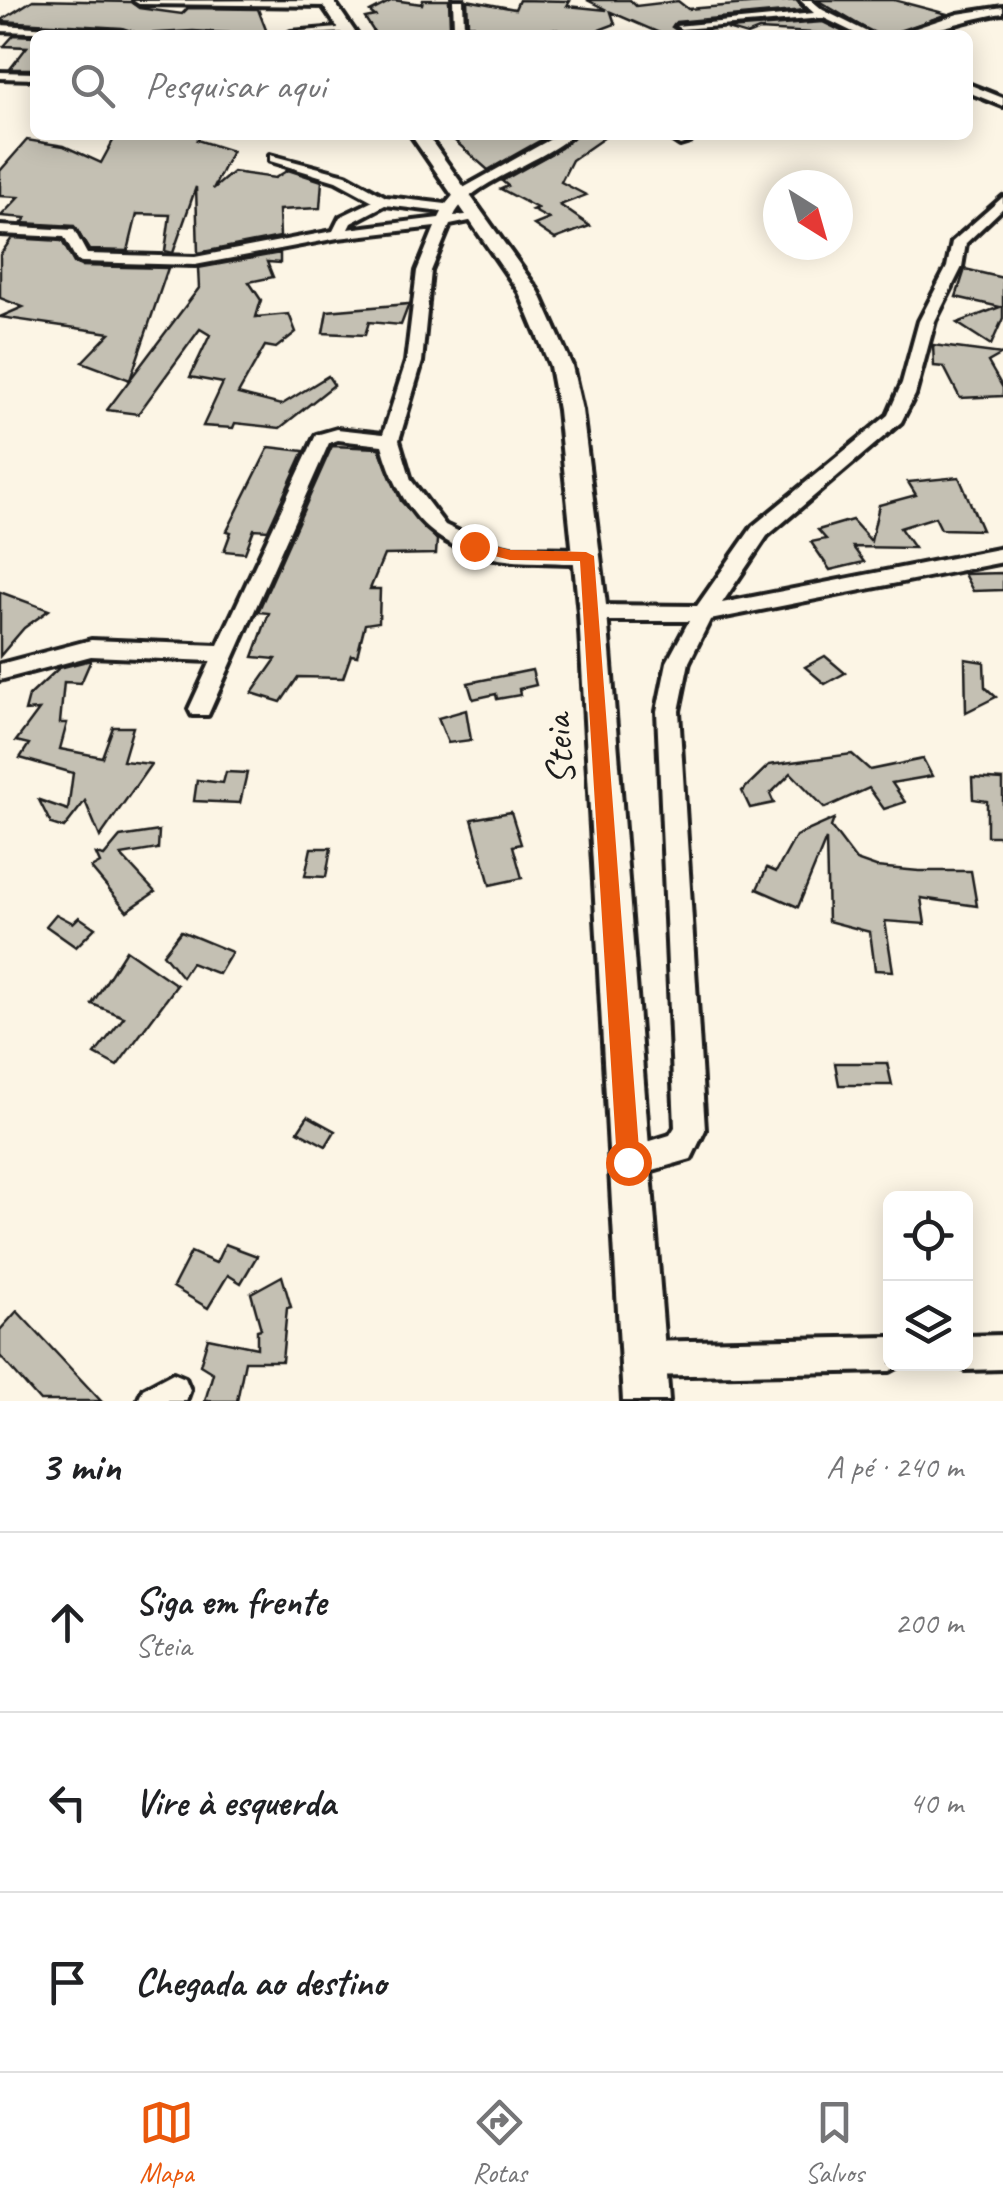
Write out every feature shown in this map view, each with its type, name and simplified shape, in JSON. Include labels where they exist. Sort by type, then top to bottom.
[{"type":"main road","points":[[327,2],[347,30]]},
{"type":"main road","name":"Steia","points":[[422,140],[458,211],[529,292],[560,366],[577,456],[593,614],[646,1401]]},
{"type":"street","points":[[456,30],[458,0]]},
{"type":"street","points":[[805,0],[825,15],[857,30]]},
{"type":"street","points":[[139,1],[300,6],[327,2]]},
{"type":"street","points":[[300,6],[307,30]]},
{"type":"street","points":[[916,30],[962,16],[1003,10]]},
{"type":"street","points":[[681,26],[825,15]]},
{"type":"street","points":[[0,28],[35,30]]},
{"type":"street","points":[[0,75],[30,76]]},
{"type":"street","points":[[973,90],[1003,102]]},
{"type":"street","points":[[558,140],[458,211],[424,271],[414,362],[390,440],[402,481],[438,530],[474,546],[510,555],[586,556]]},
{"type":"street","points":[[275,158],[341,178],[383,201],[458,211]]},
{"type":"street","points":[[338,234],[345,220],[383,201]]},
{"type":"street","points":[[628,1162],[680,1148],[690,1130],[668,711],[678,662],[703,614],[760,532],[894,418],[908,394],[927,318],[957,268],[959,242],[1003,201]]},
{"type":"street","points":[[0,230],[69,234],[82,258],[186,260],[458,211]]},
{"type":"street","points":[[200,709],[322,439],[337,434],[390,440]]},
{"type":"street","points":[[593,614],[703,614],[1003,555]]},
{"type":"street","points":[[0,672],[91,648],[227,654]]},
{"type":"street","points":[[973,1353],[1003,1352]]},
{"type":"street","points":[[643,1359],[883,1354]]},
{"type":"building","points":[[33,0],[131,2],[139,8],[182,14],[188,8],[258,9],[266,30],[128,30],[0,21]]},
{"type":"building","points":[[393,0],[422,4],[423,0],[449,0],[450,26],[446,30],[373,30],[365,18],[375,16],[370,12]]},
{"type":"building","points":[[467,0],[515,9],[519,0],[570,1],[567,6],[607,10],[587,0],[630,0],[636,6],[678,1],[688,9],[796,0],[805,10],[676,22],[672,27],[677,30],[652,30],[611,12],[615,24],[599,30],[483,30],[468,23]]},
{"type":"building","points":[[817,0],[894,0],[947,14],[904,30],[868,30]]},
{"type":"building","points":[[823,22],[840,30],[730,30],[727,29]]},
{"type":"building","points":[[14,35],[30,36],[30,69],[10,69],[27,47],[4,46]]},
{"type":"building","points":[[27,140],[64,146],[101,163],[113,140],[197,140],[232,151],[213,189],[233,172],[275,178],[288,170],[322,181],[320,208],[279,210],[280,237],[198,253],[196,187],[173,253],[165,251],[170,215],[137,214],[128,251],[89,250],[74,226],[22,223],[26,218],[1,216],[19,197],[0,196],[0,171]]},
{"type":"building","points":[[458,140],[541,140],[488,170]]},
{"type":"building","points":[[570,140],[601,140],[572,160],[561,182],[586,195],[560,205],[590,226],[555,239],[534,225],[549,219],[501,189],[508,186],[502,181]]},
{"type":"building","points":[[12,238],[62,241],[74,263],[81,266],[168,268],[130,380],[82,362],[110,333],[0,317],[23,307],[0,298],[0,255]]},
{"type":"building","points":[[280,253],[280,263],[267,262],[273,277],[249,282],[261,300],[256,317],[289,314],[296,332],[276,348],[265,346],[238,394],[281,405],[328,376],[334,385],[280,428],[235,423],[233,428],[203,426],[223,383],[190,377],[210,335],[200,329],[138,414],[107,410],[199,288],[198,268]]},
{"type":"building","points":[[965,269],[1003,278],[1003,318],[991,345],[957,323],[1000,307],[956,297]]},
{"type":"building","points":[[409,304],[401,325],[369,322],[365,335],[323,333],[327,311]]},
{"type":"building","points":[[933,345],[1002,354],[988,362],[1003,388],[1003,396],[960,398],[944,367],[934,366]]},
{"type":"building","points":[[332,446],[379,448],[401,501],[437,540],[436,554],[384,555],[370,589],[380,589],[379,622],[365,624],[357,656],[351,655],[343,678],[298,677],[281,702],[252,693],[276,659],[253,657],[269,613],[258,612]]},
{"type":"building","points":[[269,447],[304,451],[268,530],[254,529],[245,553],[224,551],[231,532],[227,531]]},
{"type":"building","points":[[959,477],[982,530],[941,529],[935,517],[900,528],[914,548],[853,547],[864,562],[830,570],[811,542],[826,539],[818,530],[852,520],[871,541],[879,505],[916,495],[908,482]]},
{"type":"building","points":[[1003,573],[1003,590],[973,591],[964,574]]},
{"type":"building","points":[[0,592],[49,610],[24,628],[0,656]]},
{"type":"building","points":[[825,656],[845,673],[825,684],[805,667]]},
{"type":"building","points":[[965,659],[984,662],[985,687],[996,697],[966,712]]},
{"type":"building","points":[[91,660],[81,683],[64,682],[60,723],[67,723],[60,749],[102,757],[113,727],[133,727],[123,761],[151,764],[100,837],[85,801],[64,828],[51,824],[39,800],[68,810],[73,773],[20,758],[29,744],[16,741],[39,710],[25,711],[29,696],[59,668]]},
{"type":"building","points":[[532,670],[536,685],[519,689],[520,695],[497,699],[496,694],[473,699],[468,683]]},
{"type":"building","points":[[466,710],[471,740],[448,743],[438,718]]},
{"type":"building","points":[[852,754],[870,770],[923,759],[932,776],[892,783],[905,802],[884,809],[869,788],[825,808],[791,773],[770,794],[774,803],[750,808],[742,791],[769,765]]},
{"type":"building","points":[[226,772],[247,773],[240,803],[194,801],[197,780],[223,783]]},
{"type":"building","points":[[972,778],[1003,780],[1003,836],[987,836],[987,801],[973,799]]},
{"type":"building","points":[[511,812],[521,844],[513,846],[522,878],[490,885],[472,819]]},
{"type":"building","points":[[834,819],[831,827],[856,860],[876,867],[971,871],[977,906],[921,898],[925,924],[885,921],[893,971],[875,970],[870,932],[828,921],[826,839],[798,907],[757,889],[767,868],[776,872],[796,836]]},
{"type":"building","points":[[159,831],[158,849],[121,855],[155,892],[127,911],[91,868],[100,863],[96,854],[104,856],[120,837]]},
{"type":"building","points":[[311,848],[331,848],[326,877],[305,876]]},
{"type":"building","points":[[56,914],[73,923],[79,917],[95,928],[76,947],[46,926]]},
{"type":"building","points":[[181,931],[232,952],[219,974],[191,963],[182,977],[163,954]]},
{"type":"building","points":[[126,950],[177,985],[117,1066],[95,1054],[124,1017],[92,1004]]},
{"type":"building","points":[[835,1063],[887,1063],[892,1085],[839,1085]]},
{"type":"building","points":[[308,1116],[335,1131],[326,1146],[298,1131]]},
{"type":"building","points":[[225,1244],[257,1256],[241,1283],[228,1275],[208,1308],[173,1287],[191,1252],[216,1263]]},
{"type":"building","points":[[282,1276],[291,1307],[287,1308],[282,1361],[245,1361],[237,1401],[205,1401],[213,1373],[200,1365],[208,1338],[257,1348],[257,1330],[261,1329],[251,1293]]},
{"type":"building","points":[[17,1311],[101,1401],[40,1401],[0,1356],[0,1330]]},
{"type":"route","points":[[474,546],[510,555],[586,556],[628,1162]]}]
